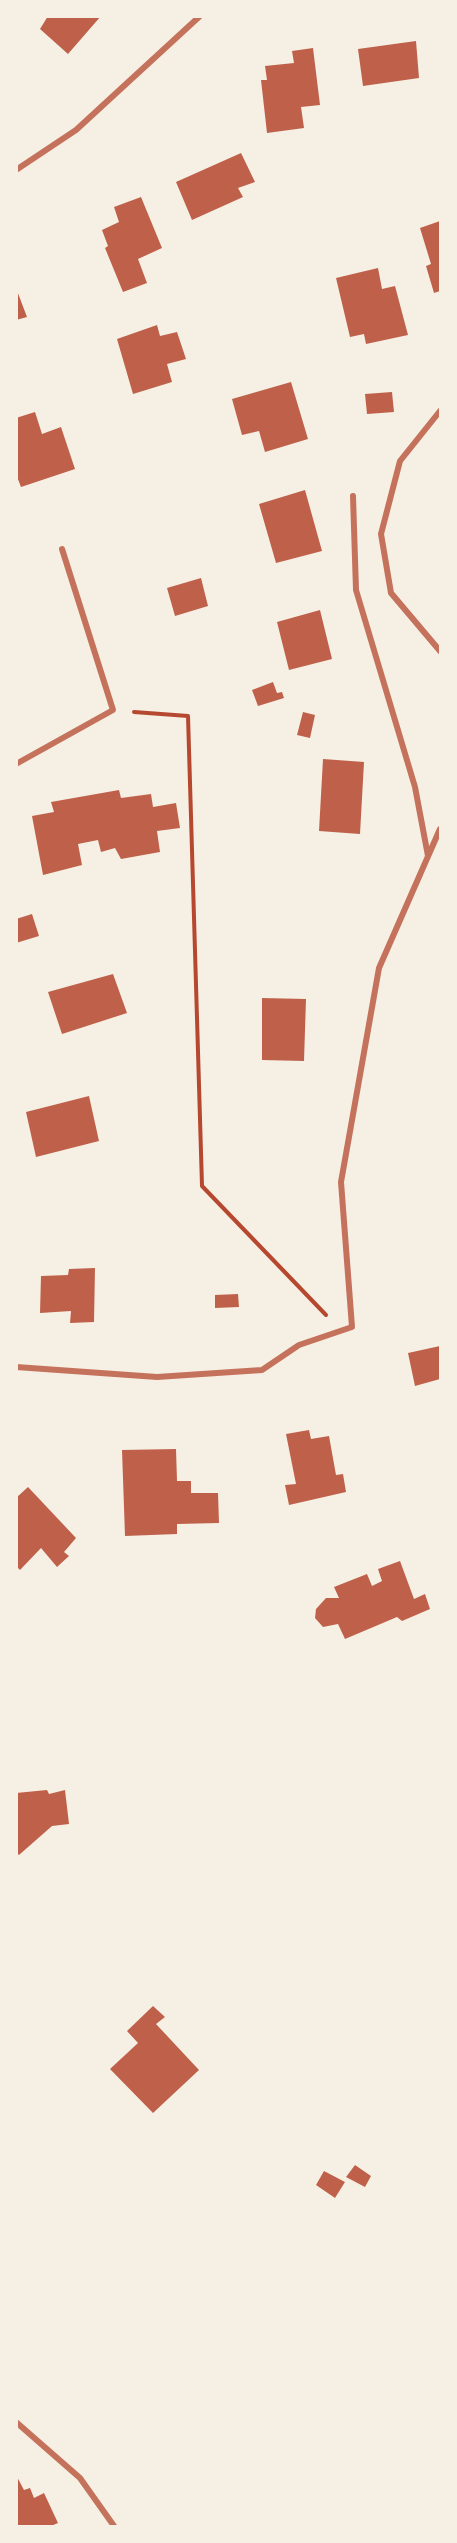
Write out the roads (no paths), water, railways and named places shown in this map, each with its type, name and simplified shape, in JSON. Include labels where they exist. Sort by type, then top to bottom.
[{"type":"street","points":[[16,170],[76,130],[200,16]]},
{"type":"street","points":[[441,411],[400,461],[381,534],[392,593],[441,651]]},
{"type":"street","points":[[353,496],[356,590],[415,787],[428,856]]},
{"type":"street","points":[[16,764],[112,710],[62,549]]},
{"type":"street","points":[[16,1367],[157,1377],[262,1370],[299,1345],[352,1327],[341,1182],[377,979],[379,968],[441,829]]},
{"type":"street","points":[[16,2422],[80,2478],[114,2526]]}]
